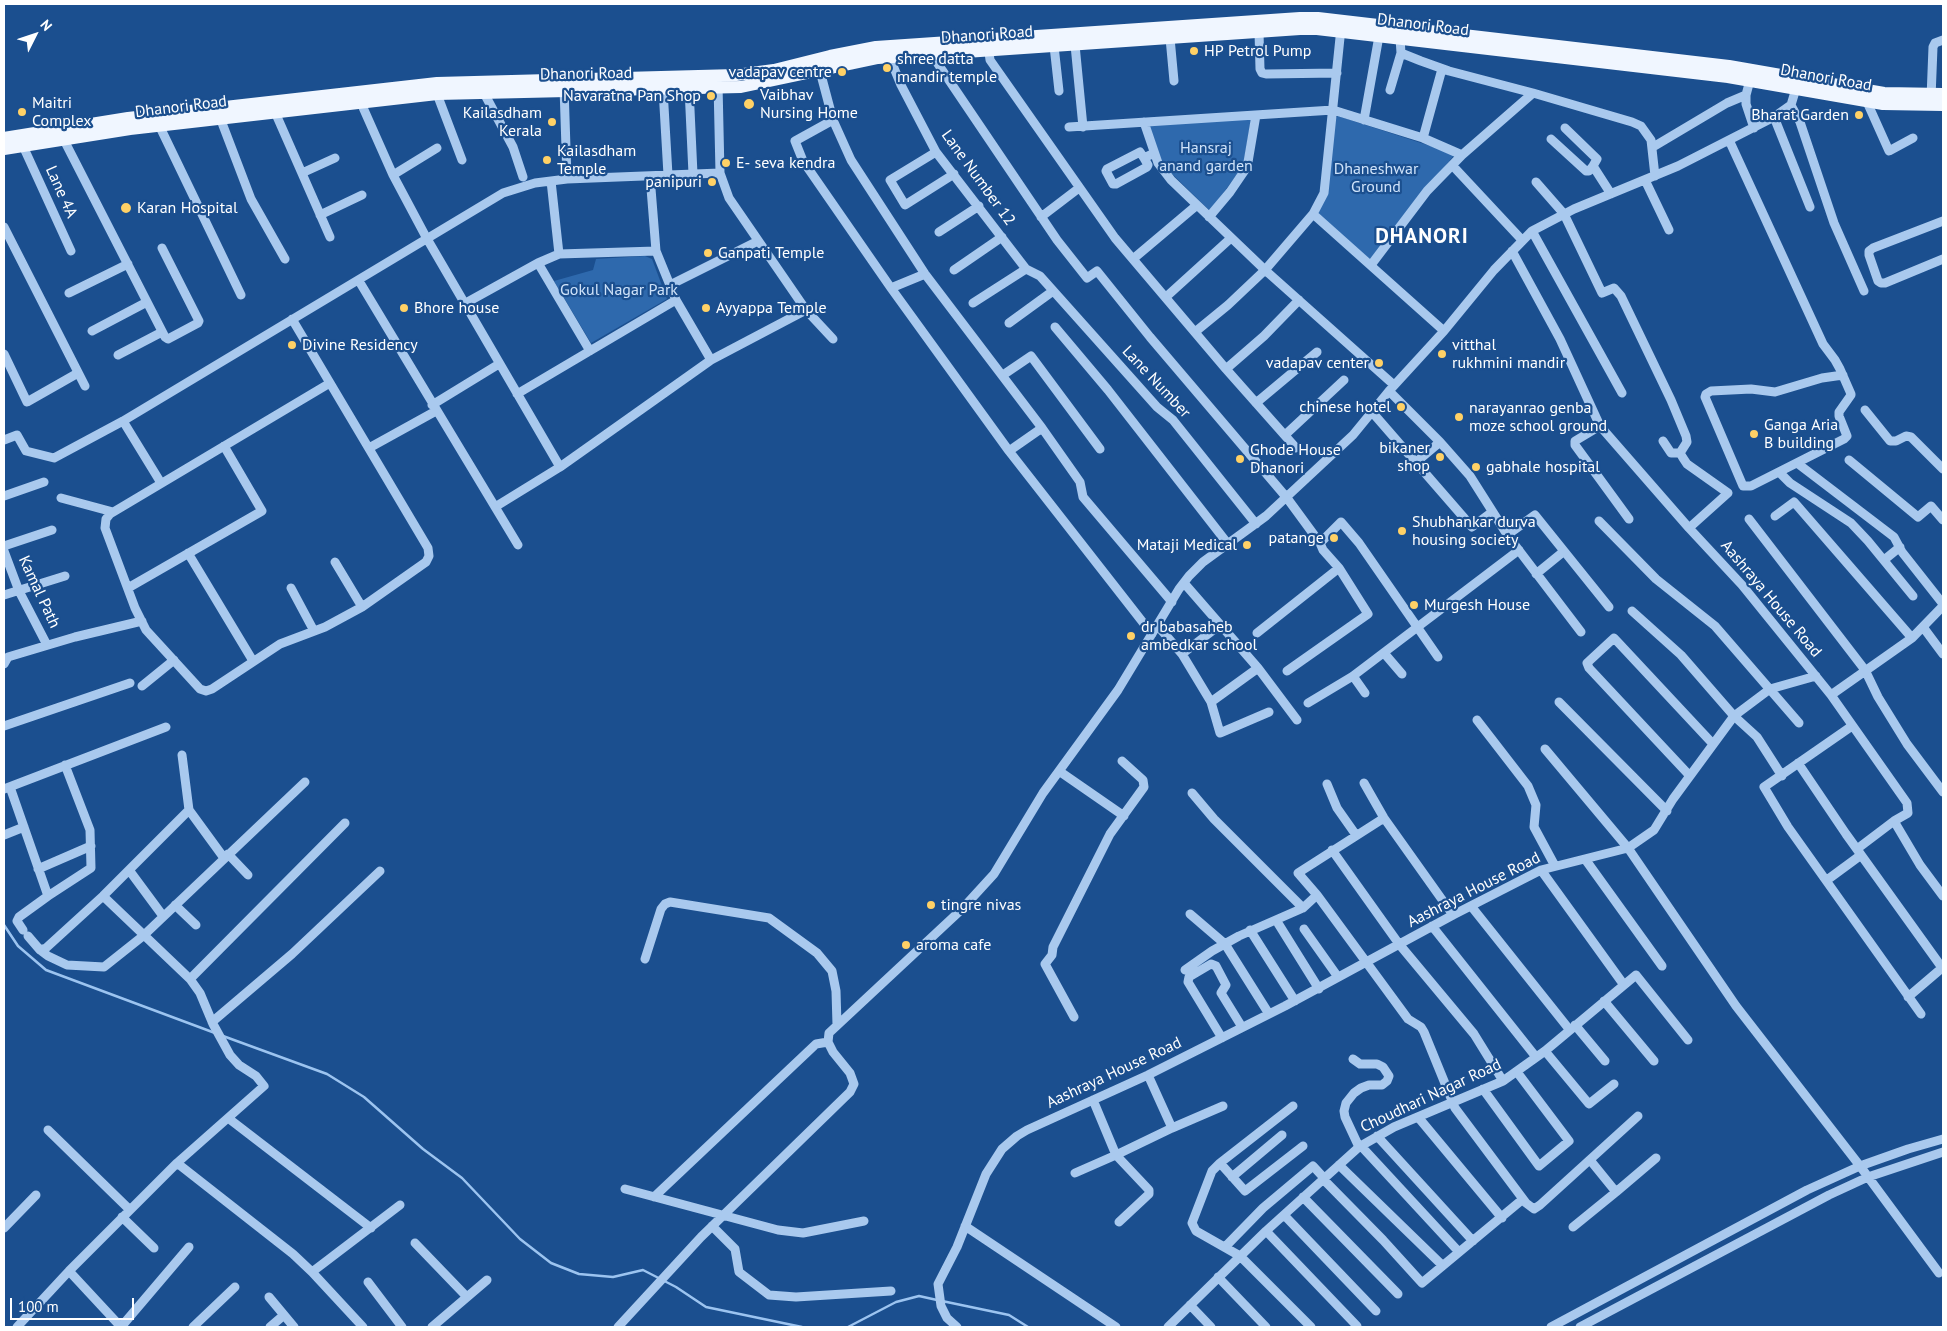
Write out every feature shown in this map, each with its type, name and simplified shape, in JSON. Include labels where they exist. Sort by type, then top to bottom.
[{"type":"main road","name":"Dhanori Road","points":[[4,138],[128,118],[275,112],[437,94],[564,85],[718,82],[748,86],[855,56],[1091,38],[1300,18],[1379,36],[1729,66],[1798,84],[1835,91],[1867,102],[1883,104],[1937,99]]},
{"type":"main road","name":"Dhanori Road","points":[[988,45],[1075,45],[1091,38],[1170,38],[1341,26],[1509,46],[1750,80],[1798,84]]},
{"type":"main road","name":"Dhanori Road","points":[[4,150],[159,125],[218,113],[437,83],[689,88],[718,82]]},
{"type":"main road","name":"Dhanori Road","points":[[1835,91],[1884,93],[1937,99]]},
{"type":"street","points":[[1195,332],[1228,305],[1265,270],[1313,214],[1324,193],[1341,26]]},
{"type":"street","points":[[1259,32],[1260,68],[1262,73],[1337,73]]},
{"type":"street","points":[[1364,120],[1379,36]]},
{"type":"street","points":[[1170,38],[1174,81]]},
{"type":"street","points":[[1390,90],[1401,53],[1400,38]]},
{"type":"street","points":[[1937,99],[1933,47],[1935,43],[1943,40]]},
{"type":"street","points":[[988,45],[990,60],[1115,238],[1296,448]]},
{"type":"street","points":[[1075,45],[1084,126]]},
{"type":"street","points":[[1054,46],[1059,91]]},
{"type":"street","points":[[934,49],[936,61],[1057,240],[1087,278],[1097,271],[1287,498],[1320,543],[1323,550],[1339,568],[1368,614],[1287,671]]},
{"type":"street","name":"Lane Number 12","points":[[890,52],[901,85],[936,152],[1026,269]]},
{"type":"street","points":[[1401,53],[1442,69],[1533,93],[1641,126],[1651,140],[1653,147],[1655,176]]},
{"type":"street","points":[[818,66],[833,120],[851,160],[925,274],[1042,428],[1080,482],[1083,497],[1172,602]]},
{"type":"street","points":[[1423,138],[1442,69]]},
{"type":"street","points":[[1750,80],[1746,104],[1754,128]]},
{"type":"street","points":[[718,82],[720,173],[729,198],[806,310],[833,339]]},
{"type":"street","points":[[618,1327],[701,1237],[850,1092],[854,1084],[850,1073],[833,1052],[828,1042],[829,1033],[962,909],[994,874],[1043,792],[1118,690],[1184,583],[1203,562],[1256,524],[1287,498],[1353,435],[1392,388],[1444,331],[1494,270],[1532,231],[1564,214],[1678,166],[1774,117],[1791,105],[1798,84]]},
{"type":"street","points":[[564,85],[567,179]]},
{"type":"street","points":[[663,88],[668,175]]},
{"type":"street","points":[[689,88],[693,174]]},
{"type":"street","points":[[484,92],[513,147],[523,177]]},
{"type":"street","points":[[1371,265],[1427,191],[1462,155],[1533,93]]},
{"type":"street","points":[[437,94],[462,160]]},
{"type":"street","points":[[1653,147],[1727,103],[1746,95]]},
{"type":"street","points":[[1867,102],[1889,151],[1913,138]]},
{"type":"street","points":[[361,103],[392,175],[498,364],[560,468]]},
{"type":"street","points":[[1791,105],[1800,122],[1834,223],[1864,291]]},
{"type":"street","points":[[1069,128],[1333,110],[1423,138],[1462,155]]},
{"type":"street","points":[[275,112],[330,238]]},
{"type":"street","points":[[218,113],[251,199],[285,259]]},
{"type":"street","points":[[1209,217],[1245,170],[1256,115]]},
{"type":"street","points":[[1774,117],[1810,207]]},
{"type":"street","points":[[833,120],[794,141],[803,161],[1008,451],[1155,630],[1182,654],[1211,702],[1220,733],[1269,712]]},
{"type":"street","points":[[1144,122],[1158,163],[1171,180],[1392,388],[1470,476],[1507,535],[1581,632]]},
{"type":"street","points":[[159,125],[241,295]]},
{"type":"street","points":[[1551,139],[1586,171],[1589,171],[1597,159],[1565,128]]},
{"type":"street","points":[[64,140],[162,332],[165,337],[170,339],[198,324],[200,321],[162,248]]},
{"type":"street","points":[[1730,140],[1823,344],[1835,360],[1843,375],[1851,395],[1839,412],[1846,438],[1751,486],[1743,486],[1705,397],[1706,394],[1711,391],[1751,389],[1775,392],[1822,378],[1843,375]]},
{"type":"street","name":"Lane 4A","points":[[23,146],[71,251]]},
{"type":"street","points":[[392,175],[437,148]]},
{"type":"street","points":[[936,152],[890,180],[904,205],[954,174]]},
{"type":"street","points":[[1140,152],[1144,158],[1148,165],[1147,167],[1113,184],[1106,171],[1107,169],[1140,152]]},
{"type":"street","points":[[1144,158],[1154,153]]},
{"type":"street","points":[[302,173],[336,158]]},
{"type":"street","points":[[1452,165],[1522,240]]},
{"type":"street","points":[[1593,166],[1611,194]]},
{"type":"street","points":[[4,440],[17,435],[26,451],[54,458],[123,421],[503,192],[567,179],[720,173]]},
{"type":"street","points":[[650,176],[656,250],[676,300],[711,360]]},
{"type":"street","points":[[1645,180],[1669,230]]},
{"type":"street","points":[[551,181],[559,254]]},
{"type":"street","points":[[1536,182],[1564,214],[1602,292],[1614,288],[1622,296],[1686,436],[1687,442],[1680,453]]},
{"type":"street","points":[[1041,217],[1080,188]]},
{"type":"street","points":[[320,215],[362,195]]},
{"type":"street","points":[[1133,259],[1197,205]]},
{"type":"street","points":[[939,232],[979,206]]},
{"type":"street","points":[[1313,214],[1444,331]]},
{"type":"street","points":[[1943,221],[1869,250],[1878,281],[1882,283],[1943,259]]},
{"type":"street","points":[[4,227],[85,386]]},
{"type":"street","points":[[1532,231],[1622,393]]},
{"type":"street","points":[[954,270],[1002,237]]},
{"type":"street","points":[[1166,297],[1232,238]]},
{"type":"street","points":[[670,285],[758,241]]},
{"type":"street","points":[[464,304],[538,263],[559,254],[656,250]]},
{"type":"street","name":"Aashraya House Road","points":[[957,1327],[947,1318],[941,1306],[938,1284],[965,1226],[986,1174],[1002,1149],[1027,1130],[1148,1075],[1222,1038],[1541,870],[1628,848],[1650,834],[1734,716],[1770,689],[1816,676],[1742,585],[1689,528],[1600,426],[1560,339],[1512,251]]},
{"type":"street","points":[[538,263],[590,351]]},
{"type":"street","points":[[70,293],[128,264]]},
{"type":"street","points":[[973,303],[1026,269]]},
{"type":"street","name":"Lane Number","points":[[1026,269],[1040,276],[1157,407],[1172,420],[1256,524]]},
{"type":"street","points":[[891,288],[925,274]]},
{"type":"street","points":[[359,280],[434,408],[518,545]]},
{"type":"street","points":[[1009,323],[1052,290]]},
{"type":"street","points":[[516,394],[676,300]]},
{"type":"street","points":[[1226,369],[1264,336],[1299,300]]},
{"type":"street","points":[[92,331],[147,302]]},
{"type":"street","points":[[495,507],[560,468],[711,360],[806,310]]},
{"type":"street","points":[[292,319],[428,548],[429,556],[426,562],[362,607],[337,622],[289,639],[206,691],[200,690],[146,630],[105,528],[106,519],[113,512],[330,383]]},
{"type":"street","points":[[1055,327],[1108,390],[1228,544]]},
{"type":"street","points":[[118,355],[162,332]]},
{"type":"street","points":[[1256,403],[1317,352]]},
{"type":"street","points":[[4,354],[27,402],[78,373]]},
{"type":"street","points":[[1003,375],[1031,356],[1100,449]]},
{"type":"street","points":[[369,448],[434,408],[498,364]]},
{"type":"street","points":[[1285,435],[1344,380]]},
{"type":"street","points":[[1865,410],[1890,441],[1896,441],[1906,436],[1911,437],[1943,469]]},
{"type":"street","points":[[1372,412],[1472,527],[1492,512]]},
{"type":"street","points":[[123,421],[162,483]]},
{"type":"street","points":[[1600,426],[1575,441],[1575,445],[1629,519]]},
{"type":"street","points":[[1008,451],[1042,428]]},
{"type":"street","points":[[1663,441],[1671,453],[1680,453]]},
{"type":"street","points":[[1415,463],[1440,442]]},
{"type":"street","points":[[128,588],[262,511],[224,446]]},
{"type":"street","points":[[1680,453],[1687,464],[1728,493],[1689,528]]},
{"type":"street","points":[[1850,460],[1918,517],[1931,506],[1943,520]]},
{"type":"street","points":[[1797,463],[1894,537],[1943,605],[1912,638],[1830,696]]},
{"type":"street","points":[[1779,472],[1790,483],[1851,523],[1913,596]]},
{"type":"street","points":[[4,496],[44,482]]},
{"type":"street","points":[[61,498],[113,512]]},
{"type":"street","points":[[1775,516],[1794,502],[1912,638]]},
{"type":"street","points":[[1507,535],[1535,515],[1609,607]]},
{"type":"street","points":[[1749,519],[1865,670],[1878,697],[1907,744],[1943,792]]},
{"type":"street","points":[[1599,521],[1656,580],[1715,626],[1799,723]]},
{"type":"street","points":[[1320,543],[1341,522],[1359,543],[1438,657]]},
{"type":"street","points":[[4,546],[52,530]]},
{"type":"street","points":[[1884,560],[1900,547]]},
{"type":"street","points":[[1308,703],[1353,676],[1518,550]]},
{"type":"street","name":"Kamal Path","points":[[4,551],[19,591],[47,645]]},
{"type":"street","points":[[1536,574],[1563,552]]},
{"type":"street","points":[[188,553],[253,661]]},
{"type":"street","points":[[335,562],[362,607]]},
{"type":"street","points":[[1256,633],[1339,568]]},
{"type":"street","points":[[4,595],[66,576]]},
{"type":"street","points":[[1184,583],[1258,668],[1297,720]]},
{"type":"street","points":[[291,588],[314,631]]},
{"type":"street","points":[[1632,611],[1681,655],[1734,716],[1758,737],[1782,776]]},
{"type":"street","points":[[5,657],[142,621]]},
{"type":"street","points":[[1182,654],[1220,625]]},
{"type":"street","points":[[1923,627],[1943,654]]},
{"type":"street","points":[[1690,776],[1589,668],[1587,663],[1614,638],[1713,744]]},
{"type":"street","points":[[1384,653],[1402,674]]},
{"type":"street","points":[[142,686],[174,660]]},
{"type":"street","points":[[1211,702],[1258,668]]},
{"type":"street","points":[[1353,676],[1365,693]]},
{"type":"street","points":[[1816,676],[1907,804],[1908,813],[1894,821],[1826,880]]},
{"type":"street","points":[[4,726],[130,683]]},
{"type":"street","points":[[1559,702],[1667,811]]},
{"type":"street","points":[[1478,720],[1528,786],[1536,805],[1534,827],[1555,866]]},
{"type":"street","points":[[1852,726],[1764,787],[1788,827],[1847,913],[1921,1014]]},
{"type":"street","points":[[48,896],[24,827],[7,788],[166,727]]},
{"type":"street","points":[[1545,749],[1628,848],[1736,1006],[1860,1166],[1939,1274]]},
{"type":"street","points":[[182,755],[189,810],[226,856],[248,874]]},
{"type":"street","points":[[1074,1017],[1045,964],[1052,954],[1053,947],[1110,834],[1142,792],[1145,784],[1143,780],[1122,761]]},
{"type":"street","points":[[1798,763],[1859,852],[1943,968],[1908,997]]},
{"type":"street","points":[[65,765],[90,830],[91,868],[18,917],[17,921],[40,950],[67,965],[104,967],[143,936],[305,782]]},
{"type":"street","points":[[1059,771],[1124,816]]},
{"type":"street","points":[[1364,783],[1384,818],[1453,915]]},
{"type":"street","points":[[1326,784],[1337,808],[1356,836]]},
{"type":"street","points":[[1192,792],[1214,819],[1302,908]]},
{"type":"street","points":[[40,950],[46,948],[103,896],[189,810]]},
{"type":"street","points":[[1384,818],[1298,873],[1317,895],[1408,1019],[1424,1032],[1452,1103],[1523,1199],[1534,1209],[1638,1116]]},
{"type":"street","points":[[1894,821],[1920,865],[1943,896]]},
{"type":"street","points":[[190,979],[345,823]]},
{"type":"street","points":[[4,835],[24,827]]},
{"type":"street","points":[[38,868],[91,846]]},
{"type":"street","points":[[1332,850],[1399,944],[1474,1034],[1503,1081]]},
{"type":"street","points":[[1585,859],[1662,966]]},
{"type":"street","points":[[129,870],[164,916]]},
{"type":"street","points":[[1541,870],[1624,985],[1636,975],[1688,1040]]},
{"type":"street","points":[[213,1023],[292,954],[380,872]]},
{"type":"street","points":[[1185,970],[1250,930],[1302,908],[1317,895]]},
{"type":"street","points":[[17,1327],[68,1270],[177,1163],[264,1086],[256,1076],[230,1055],[200,993],[190,979],[103,896]]},
{"type":"street","points":[[645,959],[662,909],[665,904],[670,902],[769,918],[817,953],[832,971],[836,991],[837,1025]]},
{"type":"street","points":[[175,905],[196,926]]},
{"type":"street","points":[[1471,906],[1572,1027],[1605,1061]]},
{"type":"street","points":[[1190,914],[1225,944],[1269,1014]]},
{"type":"street","points":[[1276,920],[1319,988]]},
{"type":"street","points":[[1432,926],[1536,1057]]},
{"type":"street","points":[[1304,929],[1338,978]]},
{"type":"street","points":[[1250,930],[1295,1001]]},
{"type":"street","points":[[1222,1038],[1188,982],[1189,977],[1211,964],[1216,966],[1226,985],[1221,993],[1242,1027]]},
{"type":"street","name":"Choudhari Nagar Road","points":[[1170,1326],[1303,1196],[1360,1147],[1377,1136],[1418,1117],[1503,1081],[1545,1051],[1624,985]]},
{"type":"street","points":[[1604,1002],[1654,1061]]},
{"type":"street","points":[[654,1197],[816,1044],[828,1042]]},
{"type":"street","points":[[1545,1051],[1590,1104],[1614,1084]]},
{"type":"street","points":[[1353,1059],[1360,1064],[1378,1064],[1383,1067],[1389,1076],[1382,1085],[1369,1085],[1361,1088],[1346,1103],[1345,1117],[1360,1147],[1459,1252]]},
{"type":"street","points":[[1483,1089],[1539,1166],[1569,1141],[1517,1072]]},
{"type":"street","points":[[1148,1075],[1172,1128]]},
{"type":"street","points":[[1093,1100],[1116,1155],[1150,1191],[1119,1222]]},
{"type":"street","points":[[1075,1173],[1223,1106]]},
{"type":"street","points":[[1293,1106],[1212,1171],[1192,1223],[1196,1231],[1240,1256],[1311,1327]]},
{"type":"street","points":[[1418,1117],[1502,1218]]},
{"type":"street","points":[[228,1118],[371,1228]]},
{"type":"street","points":[[48,1130],[130,1210]]},
{"type":"street","points":[[1232,1177],[1282,1135]]},
{"type":"street","points":[[1377,1136],[1473,1241]]},
{"type":"street","points":[[1551,1327],[1807,1190],[1860,1166],[1943,1139]]},
{"type":"street","points":[[1220,1163],[1245,1191],[1303,1146]]},
{"type":"street","points":[[1580,1327],[1830,1195],[1868,1177],[1943,1152]]},
{"type":"street","points":[[1573,1227],[1656,1158]]},
{"type":"street","points":[[1590,1160],[1616,1192]]},
{"type":"street","points":[[177,1163],[293,1254],[312,1272],[356,1325]]},
{"type":"street","points":[[1339,1164],[1442,1265]]},
{"type":"street","points":[[1225,1247],[1263,1208],[1313,1166],[1422,1283],[1523,1199]]},
{"type":"street","points":[[624,1189],[778,1230],[803,1233],[864,1221]]},
{"type":"street","points":[[4,1228],[36,1195]]},
{"type":"street","points":[[1303,1196],[1398,1294]]},
{"type":"street","points":[[312,1272],[400,1206]]},
{"type":"street","points":[[1284,1215],[1376,1312]]},
{"type":"street","points":[[122,1217],[154,1248]]},
{"type":"street","points":[[712,1226],[735,1249],[739,1272],[769,1295],[796,1297],[891,1291]]},
{"type":"street","points":[[965,1226],[1116,1327]]},
{"type":"street","points":[[1266,1231],[1357,1326]]},
{"type":"street","points":[[415,1243],[467,1297]]},
{"type":"street","points":[[68,1270],[121,1327],[189,1247]]},
{"type":"street","points":[[1218,1277],[1266,1327]]},
{"type":"street","points":[[432,1327],[487,1280]]},
{"type":"street","points":[[368,1282],[402,1327]]},
{"type":"street","points":[[193,1327],[234,1287]]},
{"type":"street","points":[[269,1297],[294,1327]]},
{"type":"street","points":[[1190,1305],[1211,1327]]},
{"type":"street","points":[[270,1327],[284,1316]]},
{"type":"green space","name":"Dhaneshwar Ground","points":[[1338,116],[1455,154],[1370,260],[1318,214],[1330,173],[1335,118]]},
{"type":"green space","name":"Hansraj anand garden","points":[[1251,119],[1243,166],[1210,211],[1160,162],[1149,125]]},
{"type":"green space","name":"Gokul Nagar Park","points":[[645,256],[652,259],[667,299],[591,343],[554,281],[593,270],[596,259]]},
{"type":"waterway","points":[[4,925],[18,946],[46,970],[215,1033]]},
{"type":"waterway","points":[[223,1036],[327,1074],[364,1097],[423,1149],[462,1178],[520,1239],[551,1263],[579,1274],[613,1277],[643,1270],[676,1287],[706,1307],[802,1327]]},
{"type":"waterway","points":[[848,1327],[896,1302],[919,1296],[937,1300]]},
{"type":"waterway","points":[[942,1301],[1009,1315],[1028,1327]]},
{"type":"place","name":"HP Petrol Pump","points":[[1194,51]]},
{"type":"place","name":"shree datta mandir temple","points":[[887,68]]},
{"type":"place","name":"vadapav centre","points":[[842,72]]},
{"type":"place","name":"Navaratna Pan Shop","points":[[711,96]]},
{"type":"place","name":"Vaibhav Nursing Home","points":[[749,104]]},
{"type":"place","name":"Maitri Complex","points":[[22,112]]},
{"type":"place","name":"Bharat Garden","points":[[1859,115]]},
{"type":"place","name":"Kailasdham Kerala","points":[[552,122]]},
{"type":"place","name":"Kailasdham Temple","points":[[547,160]]},
{"type":"place","name":"E- seva kendra","points":[[726,163]]},
{"type":"place","name":"panipuri","points":[[712,182]]},
{"type":"place","name":"Karan Hospital","points":[[126,208]]},
{"type":"place","name":"Ganpati Temple","points":[[708,253]]},
{"type":"place","name":"Bhore house","points":[[404,308]]},
{"type":"place","name":"Ayyappa Temple","points":[[706,308]]},
{"type":"place","name":"Divine Residency","points":[[292,345]]},
{"type":"place","name":"vitthal rukhmini mandir","points":[[1442,354]]},
{"type":"place","name":"vadapav center","points":[[1379,363]]},
{"type":"place","name":"chinese hotel","points":[[1401,407]]},
{"type":"place","name":"narayanrao genba moze school ground","points":[[1459,417]]},
{"type":"place","name":"Ganga Aria B building","points":[[1754,434]]},
{"type":"place","name":"bikaner shop","points":[[1440,457]]},
{"type":"place","name":"Ghode House Dhanori","points":[[1240,459]]},
{"type":"place","name":"gabhale hospital","points":[[1476,467]]},
{"type":"place","name":"Shubhankar durva housing society","points":[[1402,531]]},
{"type":"place","name":"patange","points":[[1334,538]]},
{"type":"place","name":"Mataji Medical","points":[[1247,545]]},
{"type":"place","name":"Murgesh House","points":[[1414,605]]},
{"type":"place","name":"dr babasaheb ambedkar school","points":[[1131,636]]},
{"type":"place","name":"tingre nivas","points":[[931,905]]},
{"type":"place","name":"aroma cafe","points":[[906,945]]},
{"type":"district","name":"DHANORI","points":[[1422,237]]}]
